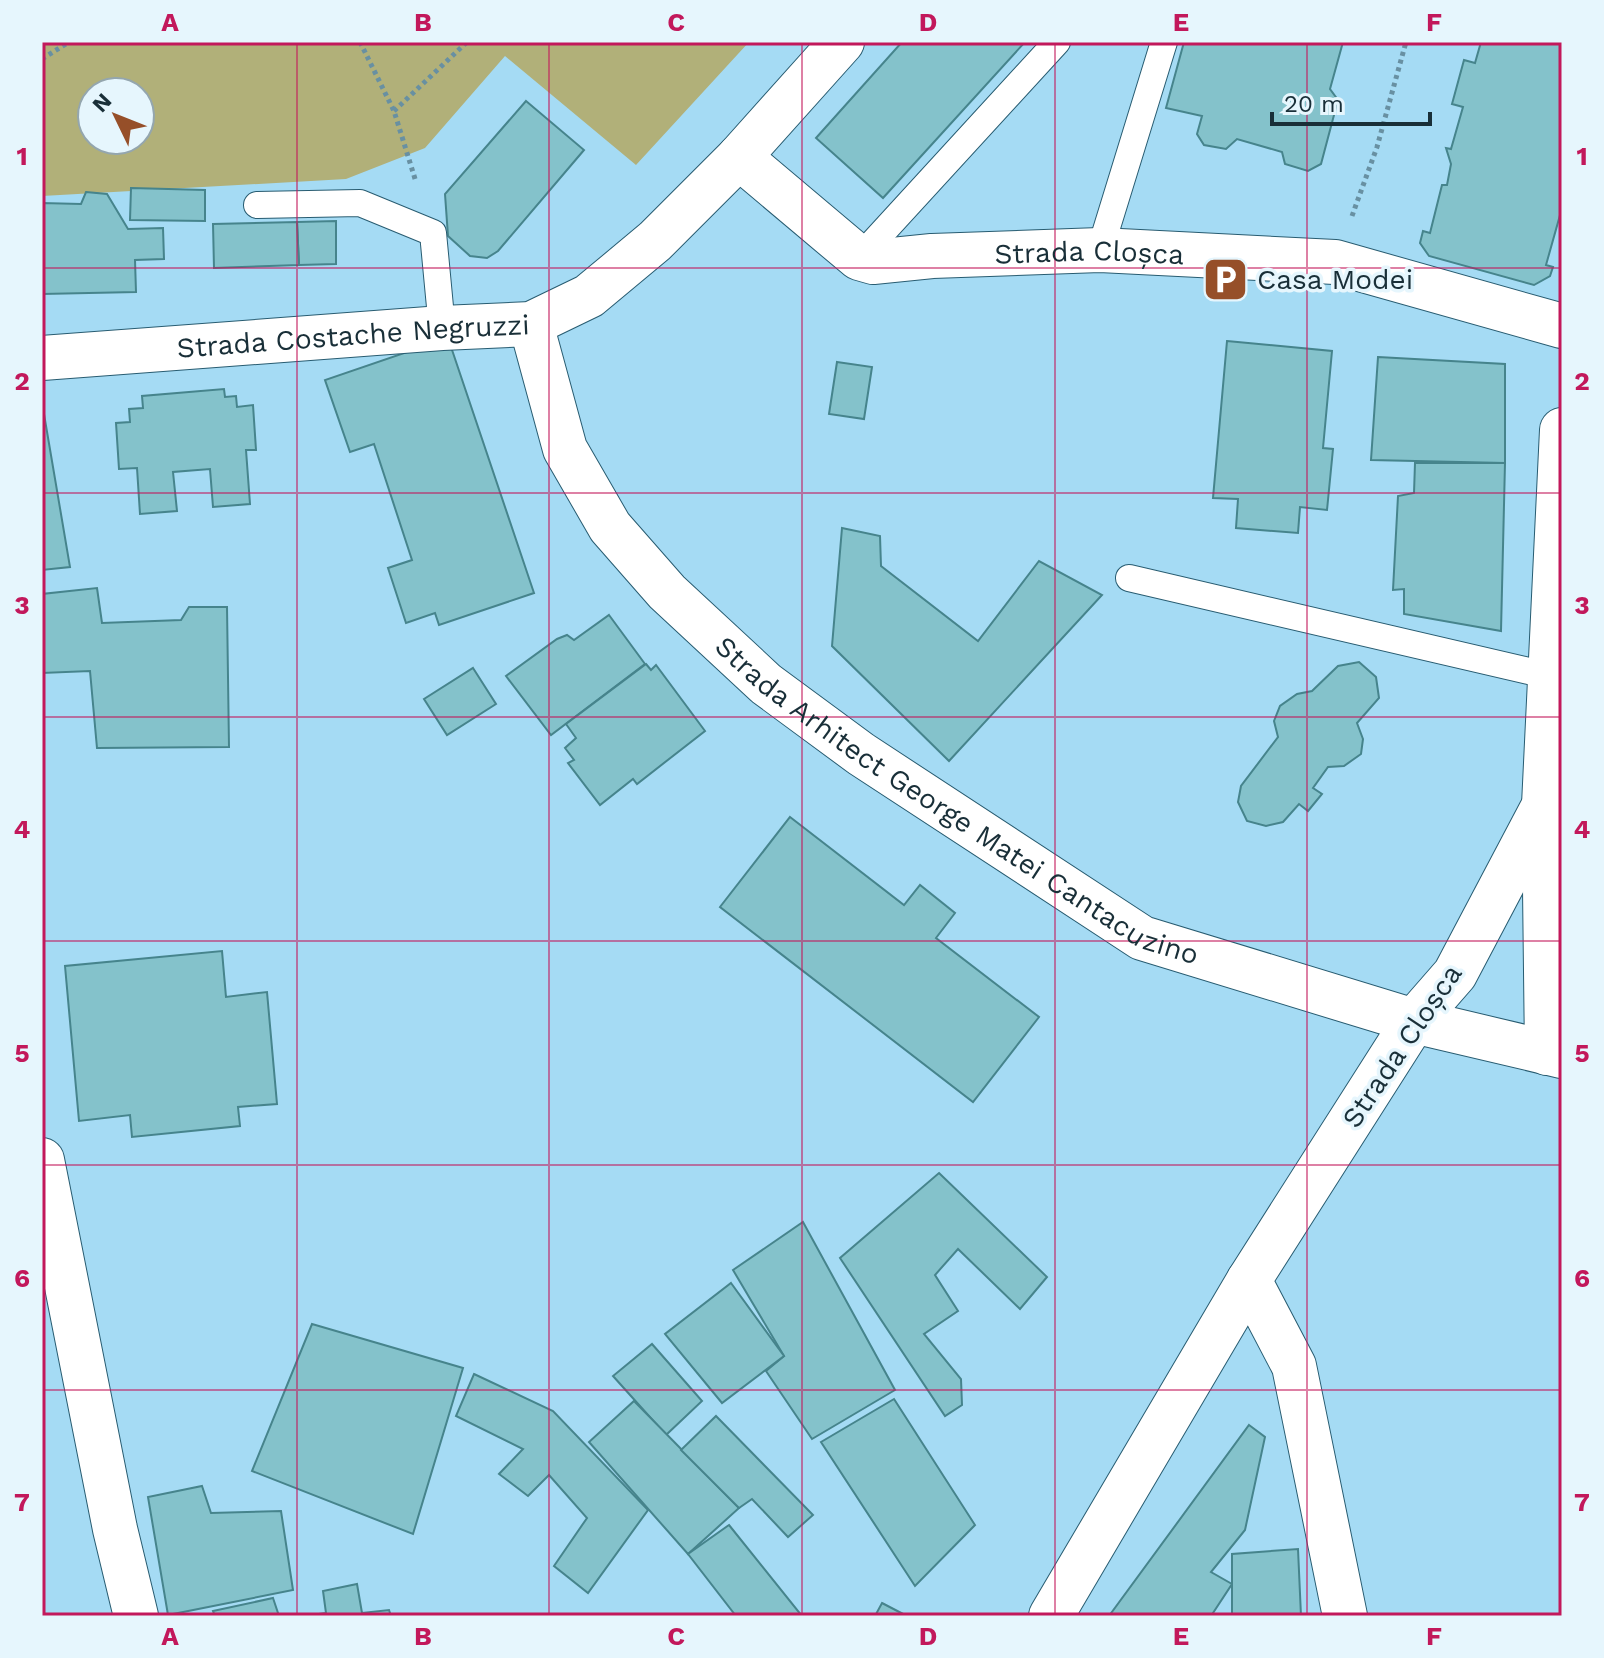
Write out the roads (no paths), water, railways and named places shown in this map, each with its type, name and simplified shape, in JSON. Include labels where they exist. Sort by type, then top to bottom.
[{"type":"street","name":"Strada Costache Negruzzi","points":[[42,358],[531,324],[589,296],[655,241],[739,157],[842,42]]},
{"type":"street","points":[[739,157],[859,258]]},
{"type":"street","name":"Strada Cloșca","points":[[859,258],[873,262],[932,256],[1100,250],[1335,262],[1562,326]]},
{"type":"street","name":"Strada Arhitect George Matei Cantacuzino","points":[[531,324],[565,449],[610,527],[667,592],[766,684],[861,754],[1142,938],[1414,1021],[1554,1054]]},
{"type":"street","name":"Strada Cloșca","points":[[1554,1054],[1544,805],[1562,430]]},
{"type":"street","name":"Strada Cloșca","points":[[1051,1616],[1249,1280],[1414,1021],[1455,974],[1544,805]]},
{"type":"street","points":[[42,1160],[115,1529],[136,1616]]},
{"type":"street","points":[[1249,1280],[1294,1366],[1345,1616]]},
{"type":"lane","points":[[859,258],[1057,42]]},
{"type":"lane","points":[[1100,250],[1164,42]]},
{"type":"lane","points":[[257,205],[360,203],[433,233],[442,328]]},
{"type":"lane","points":[[1129,578],[1550,676]]},
{"type":"place","name":"Casa Modei","points":[[1226,279]]}]
